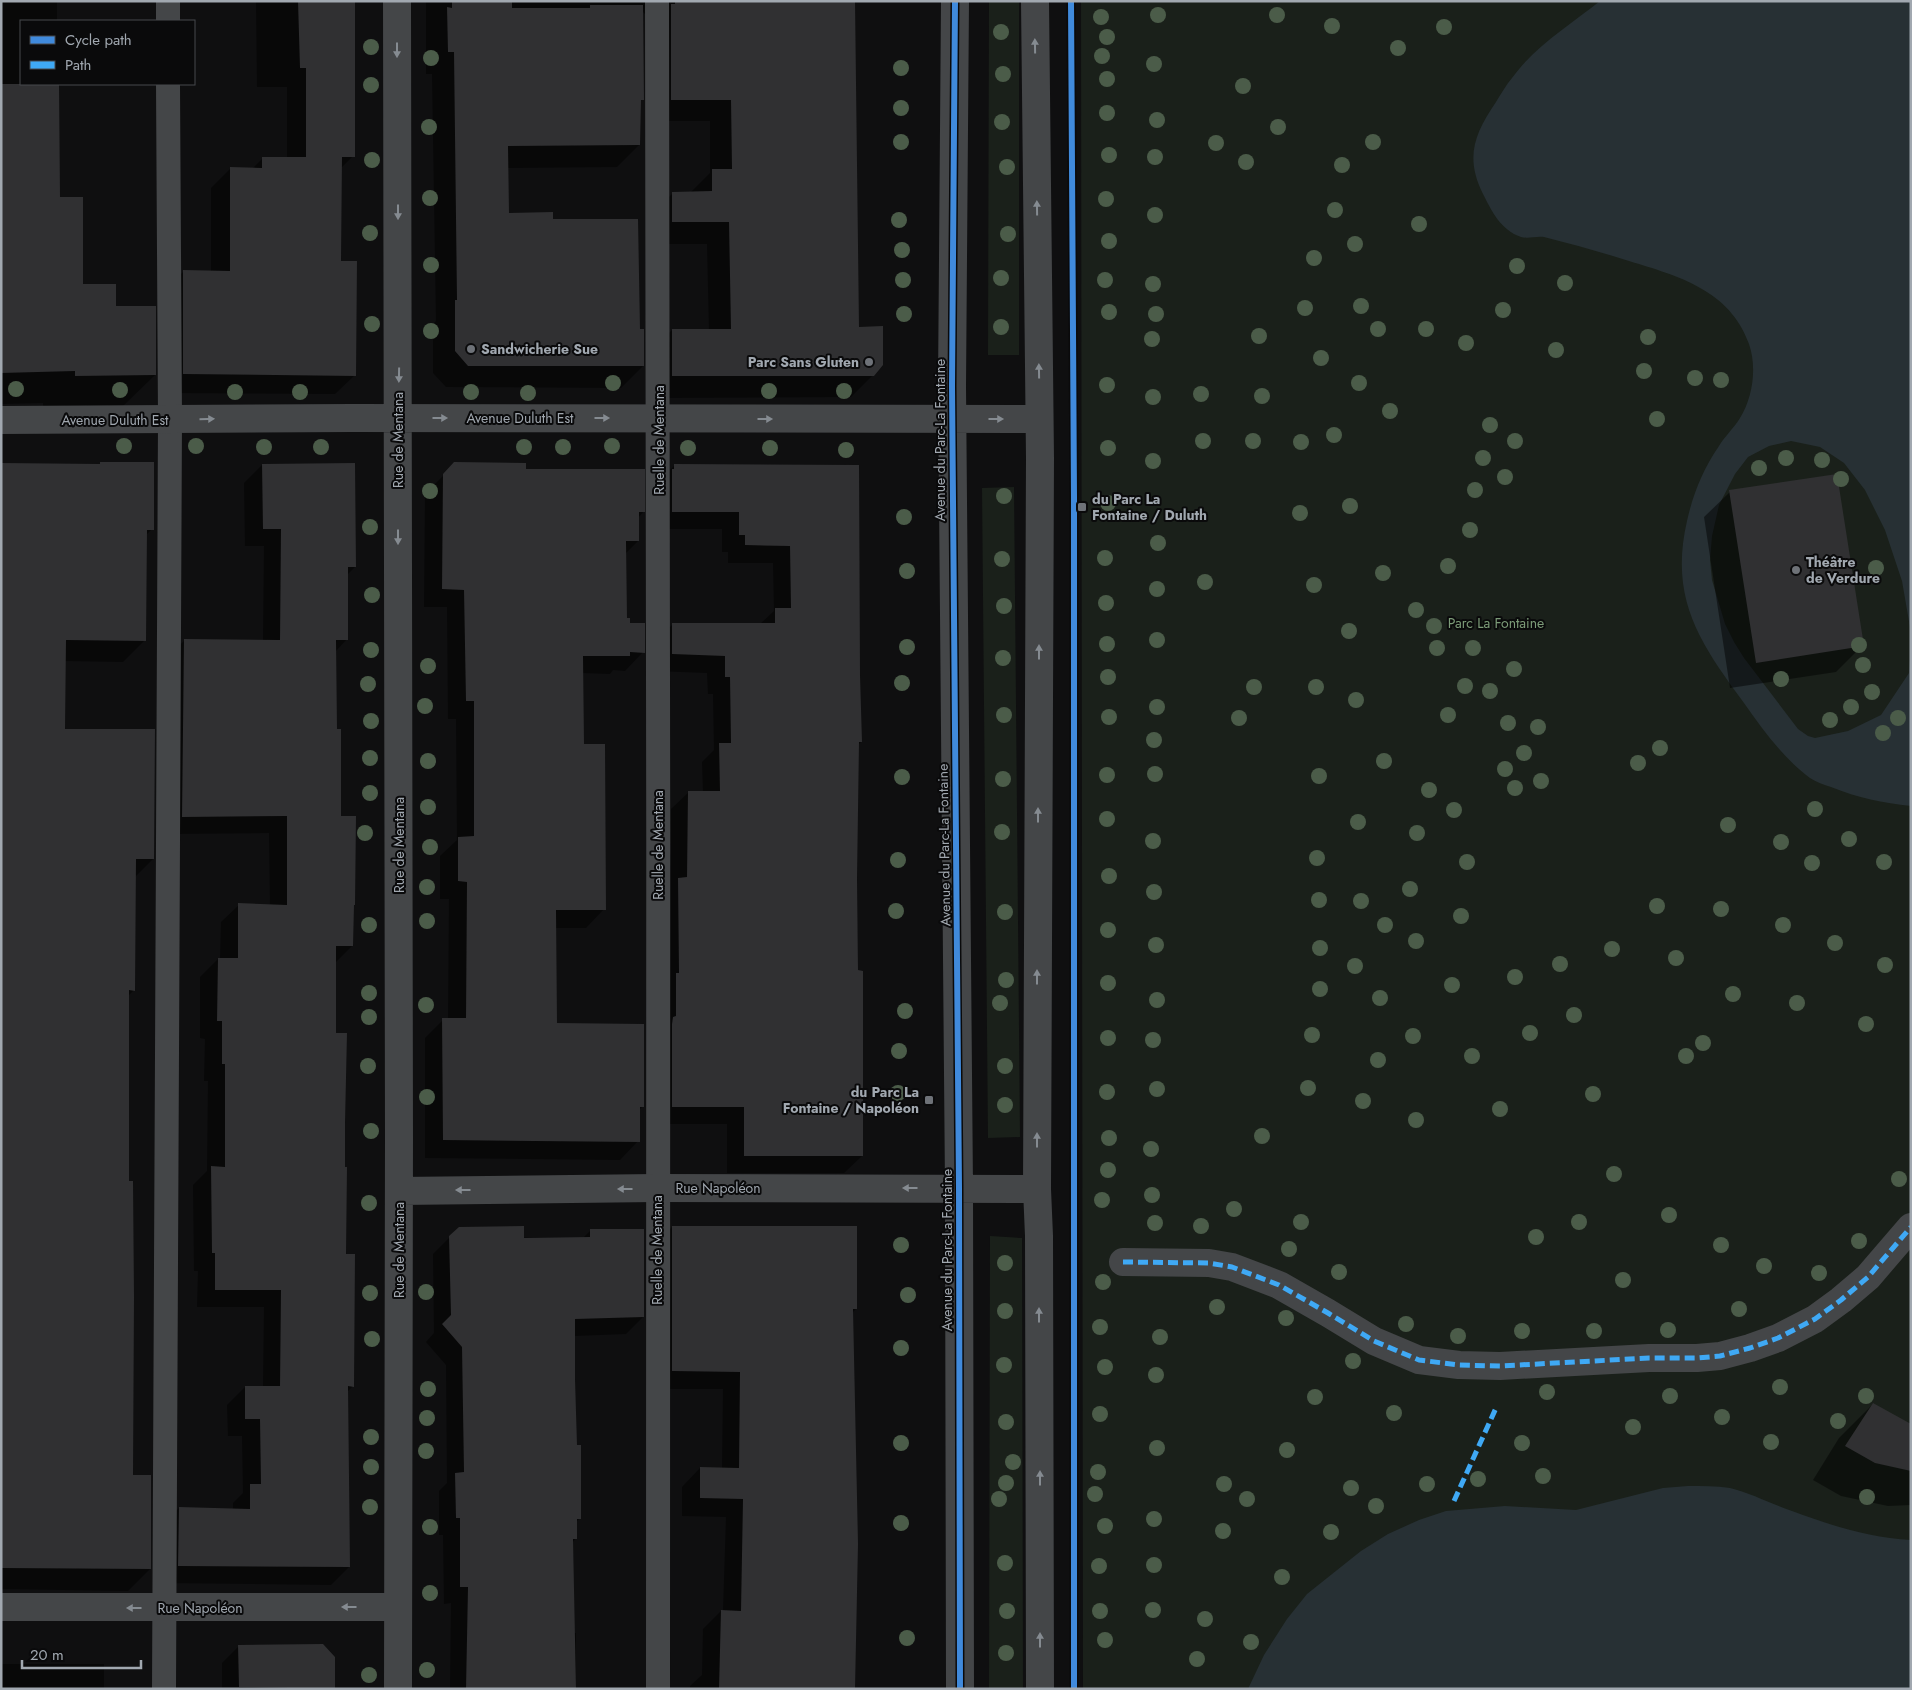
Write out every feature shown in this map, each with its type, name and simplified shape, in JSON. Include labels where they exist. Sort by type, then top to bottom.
[{"type":"street","name":"Rue de Mentana","points":[[397,1],[398,1689]]},
{"type":"street","name":"Avenue du Parc-La Fontaine","points":[[955,1],[953,419],[959,1188],[960,1689]]},
{"type":"street","points":[[1035,1],[1039,419],[1037,1188],[1039,1236],[1040,1689]]},
{"type":"street","name":"Avenue Duluth Est","points":[[1,420],[398,418],[1039,419]]},
{"type":"street","name":"Rue Napoléon","points":[[399,1191],[656,1188],[1037,1188]]},
{"type":"street","points":[[1124,1262],[1209,1263],[1232,1267],[1279,1285],[1374,1341],[1419,1360],[1459,1365],[1500,1366],[1649,1358],[1697,1358],[1720,1356],[1750,1348],[1778,1338],[1815,1319],[1868,1278],[1911,1227]]},
{"type":"street","name":"Rue Napoléon","points":[[1,1607],[398,1607]]},
{"type":"lane","points":[[168,1],[168,20]]},
{"type":"lane","name":"Ruelle de Mentana","points":[[657,1],[659,418],[656,1188],[658,1689]]},
{"type":"lane","points":[[164,1689],[170,420],[168,85]]},
{"type":"green space","points":[[989,1],[1019,1],[1019,355],[988,355]]},
{"type":"green space","name":"Parc La Fontaine","points":[[1081,1],[1911,1],[1911,1689],[1083,1689]]},
{"type":"green space","points":[[1014,487],[1020,1137],[988,1138],[982,488]]},
{"type":"green space","points":[[990,1236],[1022,1238],[1023,1689],[989,1689]]},
{"type":"shaded area","points":[[1600,1],[1911,1],[1911,633],[1902,581],[1885,530],[1865,490],[1844,463],[1820,447],[1791,441],[1769,446],[1748,457],[1735,474],[1719,505],[1712,536],[1710,560],[1712,580],[1725,624],[1734,642],[1798,729],[1808,736],[1815,738],[1848,731],[1881,715],[1909,673],[1911,648],[1911,806],[1881,802],[1851,794],[1817,782],[1800,770],[1774,743],[1728,681],[1702,640],[1692,619],[1682,574],[1682,549],[1692,501],[1703,473],[1721,442],[1740,418],[1751,391],[1753,362],[1749,344],[1729,310],[1716,298],[1700,288],[1666,273],[1576,245],[1544,237],[1524,238],[1514,234],[1494,214],[1477,181],[1473,158],[1477,136],[1488,114],[1506,87],[1521,66],[1531,56],[1553,36]]},
{"type":"shaded area","points":[[1688,1486],[1730,1488],[1835,1526],[1880,1537],[1911,1540],[1911,1689],[1248,1689],[1264,1655],[1287,1619],[1307,1594],[1361,1551],[1388,1534],[1419,1520],[1446,1511],[1505,1506],[1576,1510],[1663,1488]]},
{"type":"building","points":[[298,1],[355,1],[355,157],[342,157],[341,261],[357,261],[356,376],[183,374],[183,270],[230,271],[230,167],[262,168],[262,157],[306,157],[306,68],[300,68]]},
{"type":"building","points":[[452,1],[512,1],[512,8],[590,8],[590,5],[643,5],[644,100],[641,100],[640,145],[508,146],[509,213],[553,212],[553,219],[638,219],[640,329],[644,329],[644,366],[468,366],[455,351],[455,300],[457,300],[454,52],[448,52],[447,7],[452,8]]},
{"type":"building","points":[[675,1],[855,1],[859,327],[883,326],[883,365],[874,376],[672,376],[672,329],[731,329],[729,222],[672,222],[672,192],[712,191],[712,169],[732,169],[731,100],[671,100],[671,4],[675,4]]},
{"type":"building","points":[[1,84],[59,85],[60,197],[83,197],[83,284],[116,284],[116,306],[156,306],[156,375],[75,376],[75,371],[1,373]]},
{"type":"building","points":[[100,462],[154,462],[154,530],[147,530],[146,641],[66,640],[65,729],[155,729],[154,859],[136,859],[135,991],[129,990],[129,1181],[133,1181],[134,1297],[133,1475],[151,1475],[151,1569],[1,1568],[1,463],[100,464]]},
{"type":"building","points":[[454,462],[526,463],[526,469],[645,469],[645,512],[639,512],[639,541],[626,541],[627,618],[630,618],[630,623],[645,623],[645,653],[630,652],[630,656],[583,656],[584,744],[605,744],[606,910],[556,910],[557,1023],[644,1024],[644,1107],[640,1107],[640,1142],[443,1140],[442,1018],[466,1018],[467,882],[458,881],[458,837],[474,836],[474,701],[466,701],[464,590],[442,589],[443,474]]},
{"type":"building","points":[[355,463],[356,567],[348,567],[348,640],[336,640],[337,729],[341,729],[341,816],[356,816],[353,946],[336,946],[336,1033],[347,1033],[345,1123],[345,1167],[347,1167],[346,1254],[355,1254],[354,1387],[348,1386],[350,1567],[178,1566],[179,1507],[250,1509],[250,1484],[261,1484],[260,1419],[245,1419],[245,1386],[280,1386],[281,1290],[215,1290],[215,1253],[212,1253],[211,1166],[225,1167],[225,1064],[222,1064],[222,1021],[217,1021],[218,958],[238,958],[238,903],[287,905],[287,816],[182,817],[184,639],[280,640],[281,529],[263,529],[262,464]]},
{"type":"building","points":[[674,464],[859,465],[862,742],[859,742],[857,879],[858,970],[863,971],[863,1156],[744,1156],[744,1107],[672,1107],[672,1024],[673,1017],[676,1016],[676,973],[679,973],[678,878],[687,877],[688,791],[720,791],[719,743],[731,743],[730,677],[725,677],[725,656],[672,654],[672,623],[775,623],[775,608],[791,608],[790,546],[745,545],[745,535],[739,535],[739,512],[672,512],[672,469],[674,469]]},
{"type":"building","points":[[1837,474],[1864,646],[1756,663],[1729,490]]},
{"type":"building","points":[[524,1226],[524,1238],[590,1237],[590,1229],[644,1229],[644,1317],[575,1319],[577,1445],[581,1445],[581,1519],[577,1519],[577,1539],[573,1539],[576,1689],[466,1689],[468,1587],[460,1587],[460,1518],[456,1518],[455,1473],[464,1472],[462,1347],[442,1324],[451,1315],[449,1236],[459,1227]]},
{"type":"building","points":[[672,1226],[857,1226],[857,1309],[853,1309],[858,1544],[855,1689],[719,1689],[721,1610],[741,1611],[743,1499],[700,1498],[700,1467],[739,1468],[740,1372],[672,1371]]},
{"type":"building","points":[[1873,1403],[1911,1424],[1911,1471],[1875,1463],[1845,1446]]},
{"type":"building","points":[[323,1644],[335,1657],[335,1689],[239,1687],[238,1645]]},
{"type":"marked path","points":[[1123,1262],[1209,1263],[1232,1267],[1279,1285],[1374,1341],[1419,1360],[1459,1365],[1500,1366],[1649,1358],[1697,1358],[1720,1356],[1750,1348],[1778,1338],[1815,1319],[1868,1277],[1911,1227]]},
{"type":"marked path","points":[[1454,1501],[1496,1408]]},
{"type":"cycle path","points":[[955,1],[952,386],[959,1188],[960,1689]]},
{"type":"cycle path","points":[[1071,1],[1074,497],[1074,1689]]},
{"type":"place","name":"Sandwicherie Sue","points":[[471,349]]},
{"type":"place","name":"Parc Sans Gluten","points":[[869,362]]},
{"type":"place","name":"du Parc La Fontaine / Duluth","points":[[1082,507]]},
{"type":"place","name":"Théâtre de Verdure","points":[[1796,570]]},
{"type":"place","name":"du Parc La Fontaine / Napoléon","points":[[929,1100]]}]
